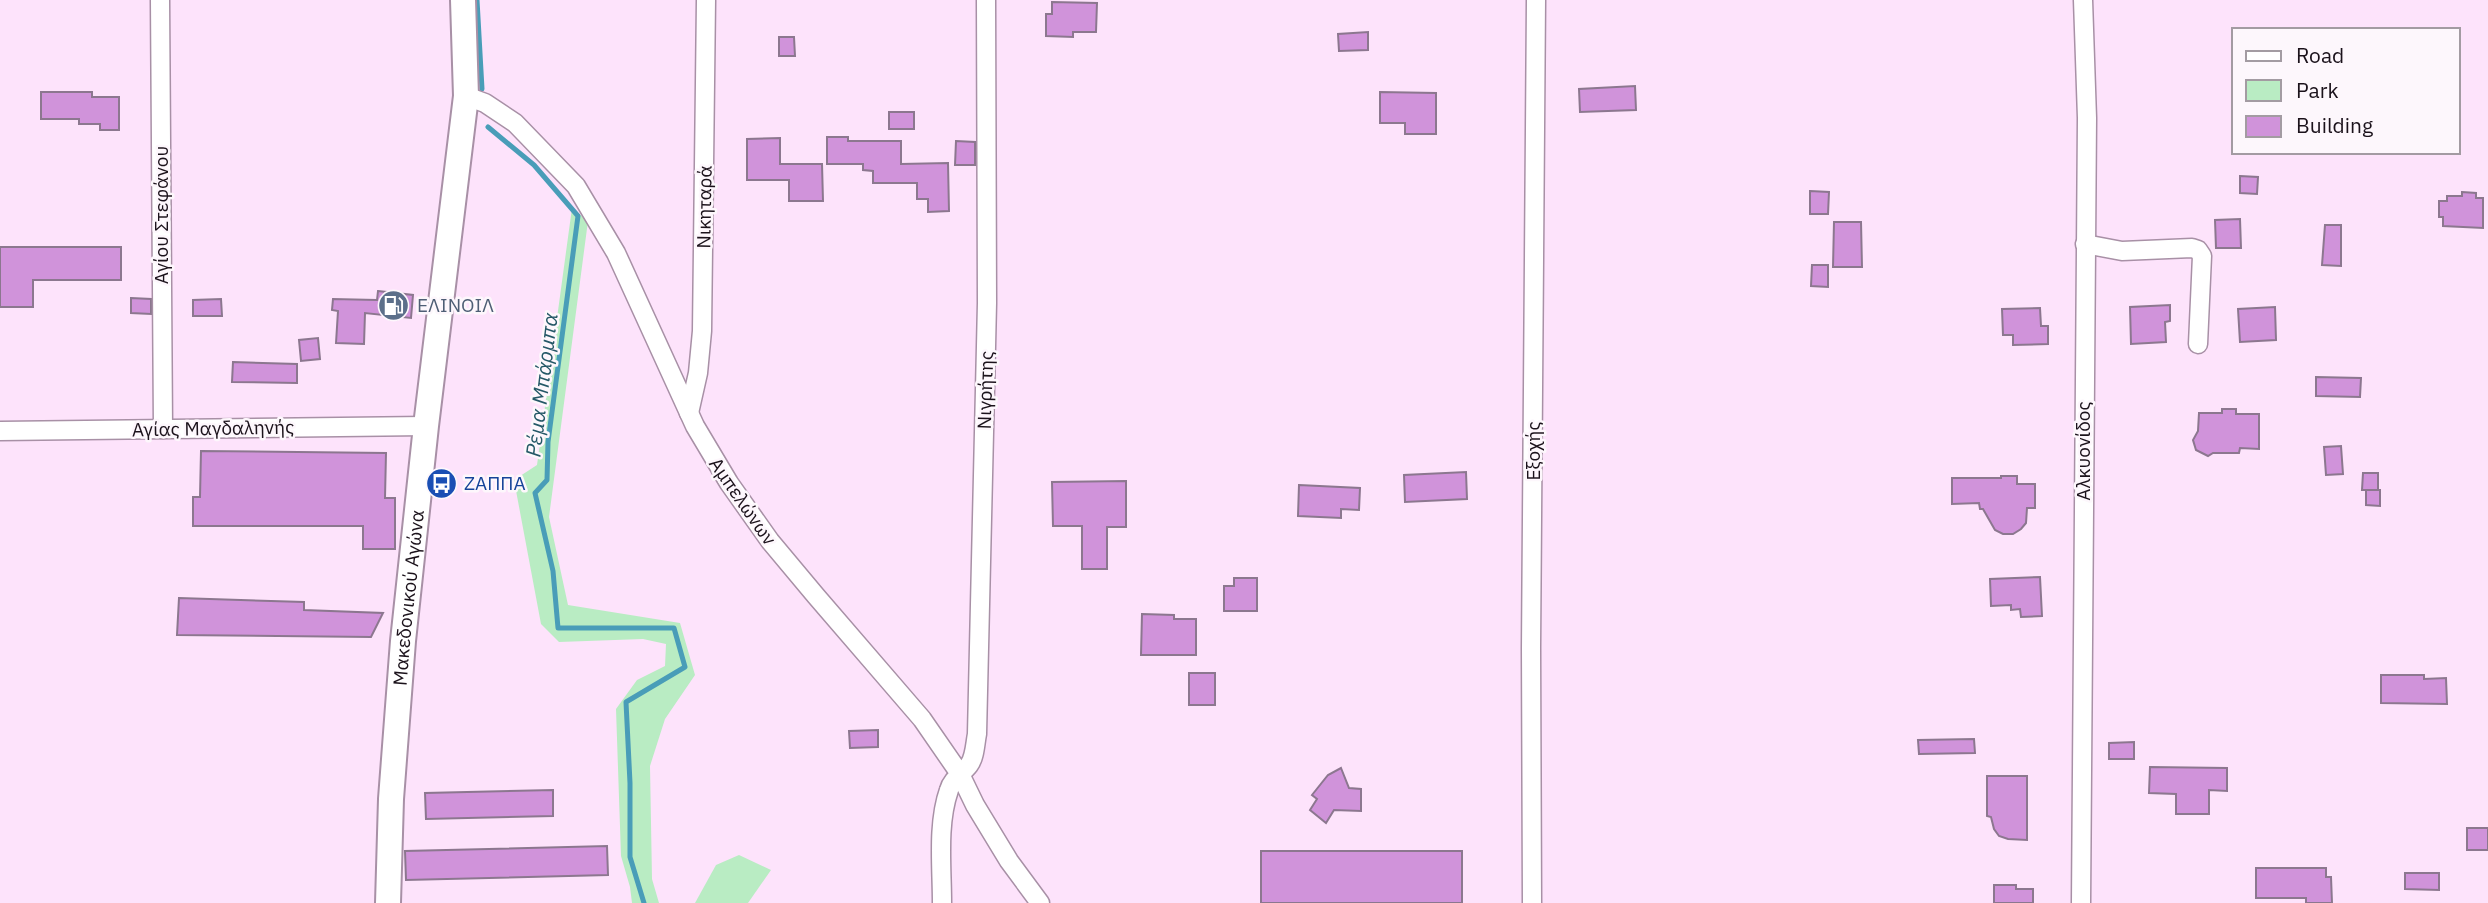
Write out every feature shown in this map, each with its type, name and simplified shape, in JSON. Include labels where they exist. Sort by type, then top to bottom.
[{"type":"main road","name":"Μακεδονικού Αγώνα","points":[[388,903],[391,799],[402,654],[426,426],[466,96],[463,0]]},
{"type":"street","name":"Αγίου Στεφάνου","points":[[160,0],[163,429]]},
{"type":"street","name":"Νικηταρά","points":[[689,413],[698,373],[702,331],[706,0]]},
{"type":"street","name":"Νιγρήτης","points":[[942,903],[943,825],[947,795],[951,783],[974,756],[977,734],[987,303],[986,0]]},
{"type":"street","name":"Εξοχής","points":[[1532,903],[1531,634],[1536,0]]},
{"type":"street","name":"Αλκυονίδος","points":[[2081,903],[2087,118],[2083,0]]},
{"type":"street","name":"Αμπελώνων","points":[[466,96],[485,103],[515,123],[576,186],[616,253],[689,413],[729,484],[770,541],[922,719],[960,774],[975,805],[1009,861],[1040,903]]},
{"type":"street","points":[[2085,244],[2122,251],[2198,250],[2202,256],[2198,344]]},
{"type":"street","name":"Αγίας Μαγδαληνής","points":[[0,431],[426,426]]},
{"type":"green space","points":[[572,208],[588,221],[549,517],[568,605],[680,623],[695,675],[665,719],[650,766],[652,879],[659,903],[632,903],[621,856],[616,709],[637,680],[665,666],[666,644],[643,639],[559,642],[541,624],[514,480],[537,465]]},
{"type":"green space","points":[[739,855],[771,870],[748,903],[695,903],[716,865]]},
{"type":"building","points":[[1052,2],[1097,3],[1096,32],[1073,32],[1073,37],[1046,36],[1046,14],[1052,14]]},
{"type":"building","points":[[1368,32],[1368,50],[1339,51],[1338,34]]},
{"type":"building","points":[[779,37],[794,37],[795,56],[779,56]]},
{"type":"building","points":[[1635,86],[1636,110],[1580,112],[1579,89]]},
{"type":"building","points":[[41,92],[92,92],[92,97],[119,97],[119,130],[100,130],[100,124],[79,124],[79,119],[41,119]]},
{"type":"building","points":[[1380,92],[1436,93],[1436,134],[1405,134],[1405,123],[1380,123]]},
{"type":"building","points":[[889,112],[914,112],[914,129],[889,129]]},
{"type":"building","points":[[827,137],[848,137],[848,141],[901,141],[901,164],[948,163],[949,211],[928,212],[928,199],[917,199],[917,183],[873,183],[873,171],[863,170],[863,164],[827,164]]},
{"type":"building","points":[[780,138],[780,164],[822,164],[823,201],[789,201],[789,180],[747,180],[747,139]]},
{"type":"building","points":[[956,141],[975,142],[975,165],[955,165]]},
{"type":"building","points":[[2240,176],[2258,177],[2257,194],[2240,193]]},
{"type":"building","points":[[1810,191],[1829,192],[1828,214],[1810,214]]},
{"type":"building","points":[[2462,192],[2476,193],[2476,198],[2483,198],[2483,228],[2443,226],[2443,217],[2439,217],[2439,201],[2447,201],[2447,196],[2462,196]]},
{"type":"building","points":[[2240,219],[2241,248],[2216,248],[2215,220]]},
{"type":"building","points":[[1834,222],[1861,222],[1862,267],[1833,267]]},
{"type":"building","points":[[2325,225],[2341,225],[2341,266],[2322,265]]},
{"type":"building","points":[[0,247],[121,247],[121,280],[33,280],[33,307],[0,307]]},
{"type":"building","points":[[1812,265],[1828,265],[1828,287],[1811,286]]},
{"type":"building","points":[[378,291],[413,295],[411,318],[365,313],[364,344],[336,343],[338,311],[332,310],[333,299],[377,300]]},
{"type":"building","points":[[131,298],[151,299],[151,314],[131,313]]},
{"type":"building","points":[[221,299],[222,316],[193,316],[193,300]]},
{"type":"building","points":[[2170,305],[2170,321],[2165,322],[2166,342],[2131,344],[2130,307]]},
{"type":"building","points":[[2275,307],[2276,340],[2240,342],[2238,309]]},
{"type":"building","points":[[2040,308],[2041,326],[2048,326],[2048,344],[2013,345],[2013,335],[2003,335],[2002,309]]},
{"type":"building","points":[[318,338],[320,359],[301,361],[299,340]]},
{"type":"building","points":[[233,362],[297,364],[297,383],[232,382]]},
{"type":"building","points":[[2316,377],[2361,378],[2360,397],[2316,396]]},
{"type":"building","points":[[2222,409],[2236,409],[2236,414],[2259,414],[2259,449],[2240,448],[2239,453],[2213,453],[2208,456],[2196,450],[2193,440],[2198,431],[2199,413],[2222,413]]},
{"type":"building","points":[[2341,446],[2343,474],[2326,475],[2324,447]]},
{"type":"building","points":[[201,451],[386,453],[385,498],[395,498],[395,549],[363,549],[363,526],[193,526],[193,497],[200,497]]},
{"type":"building","points":[[1466,472],[1467,499],[1405,502],[1404,475]]},
{"type":"building","points":[[2363,473],[2378,473],[2378,490],[2362,490]]},
{"type":"building","points":[[2017,476],[2017,484],[2035,484],[2035,508],[2027,508],[2026,523],[2013,534],[2003,534],[1995,530],[1983,509],[1980,509],[1979,503],[1952,504],[1952,478]]},
{"type":"building","points":[[1126,481],[1126,527],[1107,527],[1107,569],[1082,569],[1082,526],[1053,526],[1052,482]]},
{"type":"building","points":[[1299,485],[1360,488],[1359,510],[1341,509],[1341,518],[1298,516]]},
{"type":"building","points":[[2366,490],[2380,490],[2380,506],[2366,505]]},
{"type":"building","points":[[2040,577],[2042,616],[2021,617],[2020,609],[2011,610],[2011,605],[1991,606],[1990,579]]},
{"type":"building","points":[[1234,578],[1257,578],[1257,611],[1224,611],[1224,586],[1234,586]]},
{"type":"building","points":[[179,598],[304,602],[304,610],[383,613],[371,637],[177,635]]},
{"type":"building","points":[[1142,614],[1196,619],[1196,655],[1141,655]]},
{"type":"building","points":[[1189,673],[1215,673],[1215,705],[1189,705]]},
{"type":"building","points":[[2381,675],[2446,678],[2447,704],[2381,703]]},
{"type":"building","points":[[878,730],[878,747],[850,748],[849,731]]},
{"type":"building","points":[[1974,739],[1975,753],[1919,754],[1918,740]]},
{"type":"building","points":[[2134,742],[2134,759],[2109,759],[2109,743]]},
{"type":"building","points":[[2150,767],[2227,768],[2227,791],[2209,790],[2209,814],[2176,814],[2176,794],[2149,793]]},
{"type":"building","points":[[1341,768],[1349,788],[1361,789],[1361,811],[1334,810],[1326,823],[1310,810],[1317,799],[1312,795],[1328,775]]},
{"type":"building","points":[[1987,776],[2027,776],[2027,840],[1999,836],[1994,829],[1991,817],[1987,816]]},
{"type":"building","points":[[553,790],[553,816],[426,819],[425,793]]},
{"type":"building","points":[[2467,828],[2488,828],[2488,850],[2467,850]]},
{"type":"building","points":[[607,846],[608,875],[406,880],[405,851]]},
{"type":"building","points":[[1261,851],[1462,851],[1462,903],[1261,903]]},
{"type":"building","points":[[2256,868],[2326,868],[2326,877],[2331,877],[2332,903],[2306,903],[2306,898],[2256,898]]},
{"type":"building","points":[[2405,873],[2439,873],[2439,890],[2405,889]]},
{"type":"building","points":[[1994,885],[2016,885],[2016,889],[2033,889],[2033,903],[1994,903]]},
{"type":"waterway","name":"Ρέμα Μπάρμπα","points":[[477,0],[482,89]]},
{"type":"waterway","name":"Ρέμα Μπάρμπα","points":[[488,127],[534,165],[578,216],[548,442],[547,480],[535,493],[553,571],[558,628],[674,628],[685,667],[626,702],[630,857],[644,903]]},
{"type":"place","name":"ΕΛΙΝΟΙΛ","points":[[394,305]]},
{"type":"place","name":"ΖΑΠΠΑ","points":[[441,483]]}]
